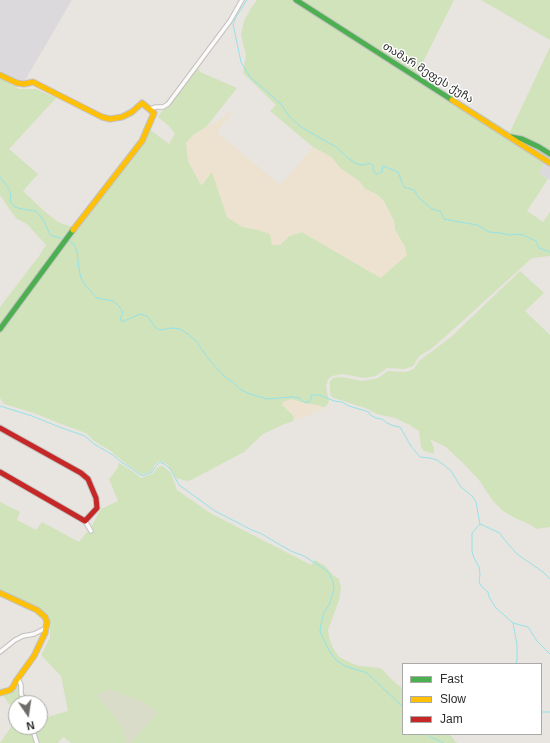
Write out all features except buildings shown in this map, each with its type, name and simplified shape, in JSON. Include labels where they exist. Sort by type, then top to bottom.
[{"type":"street","points":[[149,109],[163,107],[168,104],[230,21],[242,0]]},
{"type":"street","name":"თამარ მეფეს ქუჩა","points":[[296,0],[550,163]]},
{"type":"street","points":[[0,75],[17,83],[24,84],[33,82],[102,117],[110,119],[122,117],[132,112],[142,103],[154,113],[142,141],[72,234],[58,250],[0,329]]},
{"type":"street","points":[[509,136],[522,139],[550,154]]},
{"type":"street","points":[[0,428],[88,478],[96,498],[97,508],[84,521]]},
{"type":"street","points":[[0,472],[84,521],[91,531]]},
{"type":"street","points":[[0,594],[37,610],[45,617],[47,622],[45,633],[34,656],[18,678],[13,688],[0,692]]},
{"type":"street","points":[[0,652],[15,640],[23,636],[34,634],[46,627]]},
{"type":"street","points":[[18,678],[21,685],[22,695]]},
{"type":"shaded area","points":[[0,0],[72,0],[24,82],[0,71]]},
{"type":"shaded area","points":[[545,163],[550,166],[550,180],[539,173]]},
{"type":"green space","points":[[257,0],[454,0],[417,74],[510,132],[550,47],[550,160],[548,158],[539,173],[548,179],[527,211],[543,222],[550,212],[550,256],[532,258],[431,349],[419,356],[413,366],[405,369],[387,368],[376,376],[364,378],[343,374],[332,376],[328,379],[326,386],[329,401],[325,407],[301,402],[286,409],[294,417],[293,421],[263,434],[244,452],[191,480],[187,481],[176,478],[167,464],[159,461],[154,466],[152,471],[142,475],[111,451],[94,441],[86,433],[34,413],[4,404],[0,398],[0,307],[46,245],[27,224],[17,219],[0,195],[0,78],[19,89],[36,89],[56,98],[9,149],[38,174],[23,191],[58,222],[72,227],[149,129],[169,144],[175,134],[169,126],[158,117],[196,62],[200,72],[237,88],[206,127],[193,135],[188,161],[201,185],[212,171],[227,217],[270,234],[280,245],[289,236],[302,232],[381,278],[405,247],[395,230],[394,221],[383,200],[376,194],[365,189],[359,181],[340,168],[331,157],[313,147],[270,111],[276,105],[243,73],[246,55],[241,35],[244,21]]},
{"type":"green space","points":[[481,0],[550,0],[550,40]]},
{"type":"green space","points":[[520,271],[544,293],[525,311],[550,335],[550,527],[537,529],[503,511],[493,501],[479,480],[446,447],[430,439],[434,448],[434,454],[424,451],[421,447],[419,431],[410,425],[395,418],[377,414],[368,409],[334,398],[331,396],[330,389],[330,381],[333,378],[340,377],[362,381],[378,378],[388,371],[406,372],[414,369],[419,361],[451,337]]},
{"type":"green space","points":[[119,463],[141,478],[153,473],[158,467],[163,466],[171,473],[177,490],[210,513],[311,565],[315,560],[325,566],[339,579],[341,588],[339,600],[328,630],[333,648],[339,657],[358,666],[382,669],[402,688],[402,735],[450,735],[457,743],[130,743],[158,713],[98,695],[120,724],[127,743],[71,743],[63,737],[58,743],[0,743],[8,732],[8,735],[48,735],[48,717],[68,711],[61,676],[41,655],[50,638],[50,622],[46,614],[40,609],[0,591],[0,502],[20,512],[17,520],[36,530],[42,522],[79,542],[91,527],[101,509],[118,501],[109,479],[117,469]]},
{"type":"green space","points":[[17,684],[26,695],[8,695],[8,702],[1,693]]},
{"type":"green space","points":[[109,689],[144,702],[158,713],[130,743],[127,743],[120,724],[97,695]]},
{"type":"sand","points":[[228,112],[231,115],[217,132],[280,185],[313,147],[331,157],[340,168],[359,181],[365,189],[376,194],[383,200],[394,221],[395,230],[405,247],[407,255],[381,278],[302,232],[289,236],[280,245],[272,245],[270,234],[242,227],[227,217],[212,172],[202,185],[188,161],[186,143],[193,135],[224,117]]},
{"type":"sand","points":[[291,399],[307,404],[325,407],[308,416],[293,421],[294,417],[282,405],[283,402]]},
{"type":"waterway","points":[[247,0],[233,24],[241,62],[250,77],[281,104],[289,116],[301,127],[335,146],[357,164],[363,165],[370,163],[376,174],[382,172],[383,166],[398,172],[404,187],[414,190],[419,198],[432,209],[440,211],[444,219],[477,225],[489,232],[523,235],[536,241],[539,248],[550,252]]},
{"type":"waterway","points":[[0,177],[9,189],[11,195],[10,201],[15,207],[36,211],[44,221],[50,235],[64,239]]},
{"type":"waterway","points":[[67,240],[74,244],[77,252],[81,278],[85,285],[97,298],[113,301],[119,306],[123,314],[120,318],[122,322],[140,314],[147,316],[159,330],[172,328],[180,329],[196,341],[210,361],[225,377],[247,393],[267,399],[292,397],[299,398],[304,402],[309,402],[311,395],[320,395],[369,412],[370,415],[376,418],[400,427],[411,446],[420,457],[437,460],[444,465],[451,471],[461,487],[472,496],[476,502],[480,524],[472,533],[472,552],[479,567],[479,582],[488,592],[489,597],[496,608],[513,623],[528,627],[537,641],[550,654]]},
{"type":"waterway","points":[[0,406],[32,416],[85,436],[94,444],[113,455],[142,476],[152,472],[160,462],[166,465],[171,470],[179,485],[215,511],[262,534],[291,551],[304,556],[323,568],[328,572],[333,581],[334,589],[329,605],[324,612],[320,632],[330,652],[337,661],[345,666],[367,673],[402,706]]},
{"type":"waterway","points":[[480,524],[500,533],[517,554],[543,572],[550,579]]},
{"type":"waterway","points":[[513,623],[517,644],[516,663]]},
{"type":"waterway","points":[[542,712],[550,712]]},
{"type":"waterway","points":[[429,735],[443,743]]},
{"type":"traffic: fast","points":[[296,0],[452,100]]},
{"type":"traffic: fast","points":[[511,137],[522,139],[550,154]]},
{"type":"traffic: fast","points":[[0,329],[73,230]]},
{"type":"traffic: slow","points":[[0,75],[17,83],[24,84],[33,82],[102,117],[110,119],[122,117],[132,112],[142,103],[154,113],[142,141],[73,230]]},
{"type":"traffic: slow","points":[[452,100],[550,163]]},
{"type":"traffic: slow","points":[[0,593],[37,610],[45,617],[47,622],[45,633],[34,656],[13,687],[10,690],[0,693]]},
{"type":"traffic: jam","points":[[0,428],[81,473],[88,479],[96,498],[97,508],[85,521],[0,472]]}]
